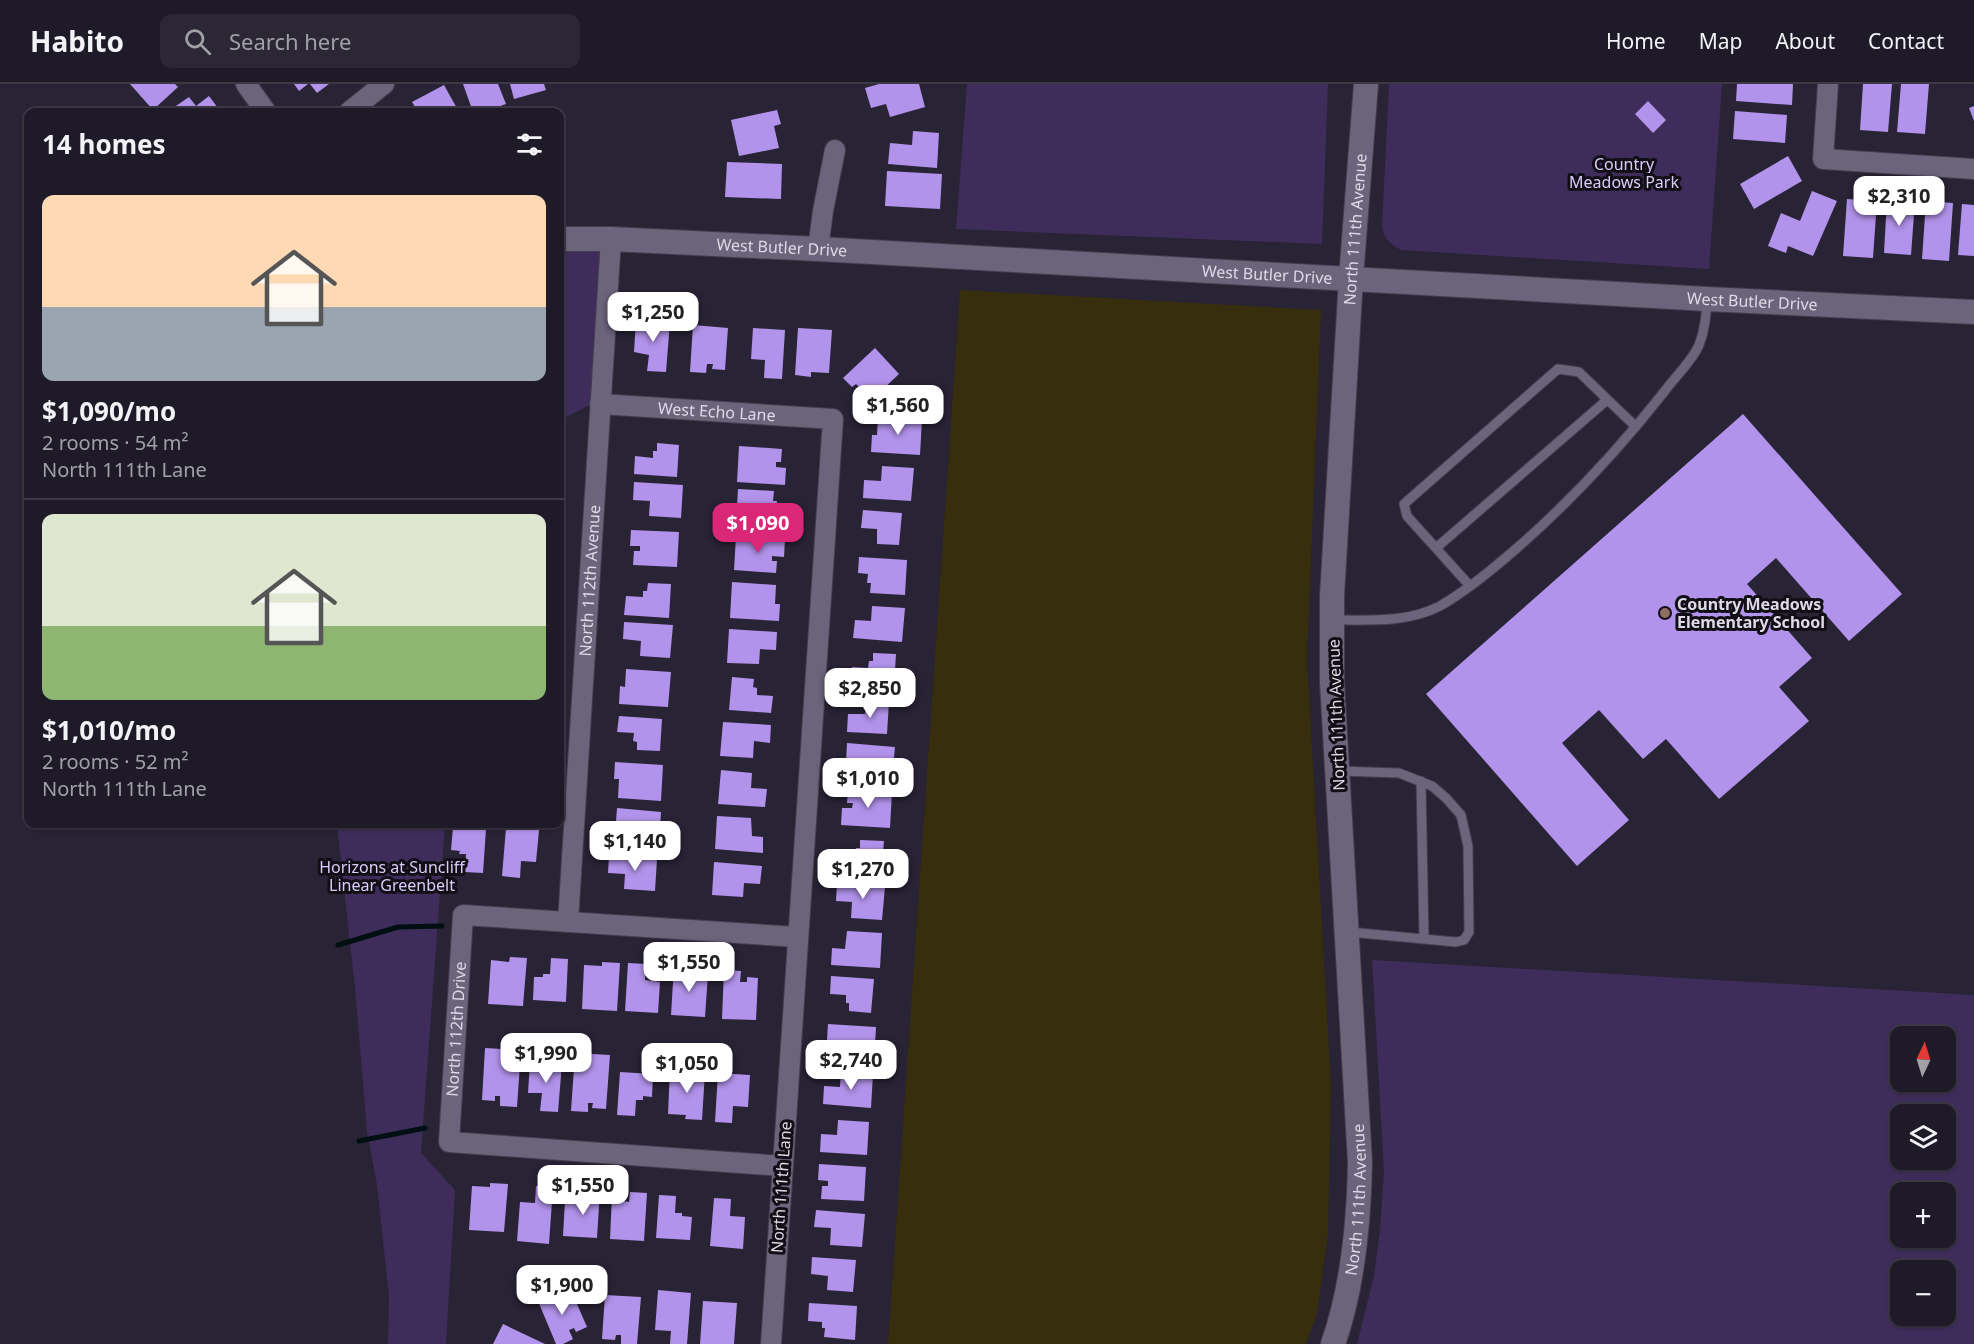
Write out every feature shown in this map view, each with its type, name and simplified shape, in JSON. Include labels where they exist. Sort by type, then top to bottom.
[{"type":"street","points":[[246,84],[263,108]]},
{"type":"street","points":[[354,108],[384,84]]},
{"type":"street","name":"North 111th Avenue","points":[[1333,1344],[1351,1264],[1360,1184],[1332,682],[1332,620],[1351,278],[1366,84]]},
{"type":"street","points":[[1828,84],[1823,159],[1974,169]]},
{"type":"street","points":[[818,249],[835,150]]},
{"type":"street","name":"West Butler Drive","points":[[564,239],[611,239],[818,249],[1974,312]]},
{"type":"street","name":"North 112th Avenue","points":[[568,922],[611,239]]},
{"type":"street","name":"West Echo Lane","points":[[600,404],[833,419]]},
{"type":"street","name":"North 111th Lane","points":[[771,1344],[833,419]]},
{"type":"street","name":"North 112th Drive","points":[[568,922],[463,915],[449,1142],[783,1166]]},
{"type":"street","points":[[568,922],[797,936]]},
{"type":"lane","points":[[1332,620],[1394,619],[1413,615],[1438,607],[1482,579],[1551,518],[1636,427],[1699,346],[1706,321],[1707,299]]},
{"type":"lane","points":[[1470,586],[1407,516],[1404,504],[1558,369],[1579,372],[1636,427]]},
{"type":"lane","points":[[1436,548],[1607,400]]},
{"type":"lane","points":[[1337,771],[1399,773],[1432,786],[1461,815],[1468,846],[1468,932],[1464,940],[1456,942],[1347,932]]},
{"type":"lane","points":[[1421,781],[1424,939]]},
{"type":"green space","points":[[967,84],[1328,84],[1322,244],[956,229]]},
{"type":"green space","name":"Country Meadows Park","points":[[1389,84],[1722,84],[1709,269],[1397,248],[1386,238],[1382,226]]},
{"type":"green space","points":[[604,248],[594,403],[564,418],[564,251]]},
{"type":"green space","name":"Horizons at Suncliff Linear Greenbelt","points":[[337,828],[445,828],[421,1153],[455,1190],[446,1344],[388,1344],[389,1296],[377,1185],[367,1131],[355,988]]},
{"type":"green space","points":[[1372,960],[1974,995],[1974,1344],[1357,1344],[1374,1276],[1384,1172]]},
{"type":"sand","points":[[960,290],[1321,310],[1307,659],[1331,1085],[1328,1234],[1317,1314],[1306,1344],[888,1344]]},
{"type":"building","points":[[130,84],[175,84],[178,87],[155,108],[151,108]]},
{"type":"building","points":[[294,84],[308,84],[299,91]]},
{"type":"building","points":[[310,84],[329,84],[317,93]]},
{"type":"building","points":[[463,84],[498,84],[506,104],[494,108],[472,108]]},
{"type":"building","points":[[510,84],[544,84],[546,90],[514,99]]},
{"type":"building","points":[[879,84],[919,84],[925,107],[890,117],[886,104],[871,108],[865,88]]},
{"type":"building","points":[[1737,84],[1793,84],[1792,105],[1736,101]]},
{"type":"building","points":[[1863,84],[1892,84],[1888,132],[1860,130]]},
{"type":"building","points":[[1901,84],[1929,84],[1925,134],[1897,132]]},
{"type":"building","points":[[444,85],[457,108],[416,108],[412,102]]},
{"type":"building","points":[[209,96],[218,108],[173,108],[189,97],[196,106]]},
{"type":"building","points":[[1648,101],[1666,120],[1653,133],[1635,114]]},
{"type":"building","points":[[1974,106],[1974,121],[1969,108]]},
{"type":"building","points":[[777,110],[781,124],[774,126],[779,148],[739,156],[731,120]]},
{"type":"building","points":[[1735,111],[1787,115],[1785,143],[1733,139]]},
{"type":"building","points":[[913,131],[939,133],[937,168],[888,164],[890,143],[912,145]]},
{"type":"building","points":[[1788,156],[1802,181],[1754,209],[1740,184]]},
{"type":"building","points":[[727,162],[782,164],[781,199],[725,197]]},
{"type":"building","points":[[887,171],[942,174],[940,209],[885,206]]},
{"type":"building","points":[[1812,191],[1837,201],[1813,256],[1788,246],[1786,253],[1768,246],[1781,213],[1800,221]]},
{"type":"building","points":[[1847,199],[1877,201],[1873,258],[1843,256]]},
{"type":"building","points":[[1887,199],[1915,201],[1911,255],[1884,253]]},
{"type":"building","points":[[1926,201],[1953,203],[1949,261],[1922,259]]},
{"type":"building","points":[[1962,204],[1974,205],[1974,256],[1958,255]]},
{"type":"building","points":[[636,320],[670,322],[666,372],[647,371],[649,355],[634,352]]},
{"type":"building","points":[[693,325],[728,328],[725,370],[712,369],[713,364],[707,364],[706,373],[690,372]]},
{"type":"building","points":[[753,328],[785,330],[782,379],[764,378],[765,360],[751,359]]},
{"type":"building","points":[[798,328],[832,330],[829,373],[811,372],[811,377],[795,375]]},
{"type":"building","points":[[875,348],[899,374],[864,407],[853,395],[860,388],[856,384],[852,387],[843,378]]},
{"type":"building","points":[[1743,414],[1902,594],[1849,641],[1776,558],[1747,584],[1812,658],[1779,687],[1809,721],[1719,799],[1666,739],[1643,759],[1599,710],[1562,743],[1629,820],[1577,866],[1426,694]]},
{"type":"building","points":[[878,417],[922,419],[920,455],[871,452],[872,435],[877,435]]},
{"type":"building","points":[[657,443],[679,445],[677,477],[634,474],[635,456],[653,458],[653,451],[657,451]]},
{"type":"building","points":[[739,446],[782,449],[781,462],[776,462],[776,467],[786,468],[785,485],[737,482]]},
{"type":"building","points":[[882,466],[914,468],[911,501],[863,498],[864,480],[881,481]]},
{"type":"building","points":[[634,482],[683,485],[681,518],[649,516],[650,501],[633,500]]},
{"type":"building","points":[[738,489],[774,491],[773,501],[777,501],[776,510],[785,510],[784,527],[736,524]]},
{"type":"building","points":[[863,510],[902,513],[899,545],[877,544],[877,529],[861,528]]},
{"type":"building","points":[[631,530],[679,532],[677,567],[633,565],[634,551],[640,551],[640,546],[630,546]]},
{"type":"building","points":[[736,536],[785,539],[784,557],[772,556],[772,561],[777,561],[776,573],[734,570]]},
{"type":"building","points":[[859,557],[907,560],[905,595],[870,593],[871,583],[867,583],[868,574],[858,573]]},
{"type":"building","points":[[732,582],[776,585],[775,604],[780,604],[779,621],[730,618]]},
{"type":"building","points":[[648,583],[671,584],[669,618],[624,615],[626,596],[643,597],[643,591],[647,591]]},
{"type":"building","points":[[872,606],[905,608],[902,642],[853,638],[855,620],[871,621]]},
{"type":"building","points":[[624,622],[673,625],[670,658],[640,656],[641,641],[623,639]]},
{"type":"building","points":[[729,629],[777,632],[776,650],[760,649],[759,664],[727,663]]},
{"type":"building","points":[[873,653],[896,654],[894,687],[850,684],[852,667],[868,668],[869,661],[873,661]]},
{"type":"building","points":[[626,669],[671,672],[668,707],[619,704],[620,686],[625,687]]},
{"type":"building","points":[[732,677],[754,679],[753,687],[757,688],[757,695],[773,696],[771,713],[729,710]]},
{"type":"building","points":[[866,700],[889,702],[887,734],[847,732],[848,714],[865,714]]},
{"type":"building","points":[[619,716],[662,719],[660,751],[637,750],[637,742],[633,741],[634,733],[617,732]]},
{"type":"building","points":[[723,722],[771,725],[770,743],[754,741],[753,758],[720,756]]},
{"type":"building","points":[[847,743],[895,747],[892,780],[861,777],[862,763],[846,762]]},
{"type":"building","points":[[615,762],[663,765],[661,801],[618,798],[619,779],[614,779]]},
{"type":"building","points":[[721,770],[752,773],[751,788],[767,789],[765,807],[718,804]]},
{"type":"building","points":[[848,790],[892,792],[890,828],[841,825],[842,808],[852,808],[853,803],[847,803]]},
{"type":"building","points":[[617,808],[661,812],[659,847],[609,844],[611,827],[622,827],[622,822],[616,821]]},
{"type":"building","points":[[717,816],[751,818],[752,836],[763,837],[763,853],[715,849]]},
{"type":"building","points":[[453,828],[486,829],[483,873],[465,872],[466,854],[459,854],[460,851],[451,850]]},
{"type":"building","points":[[506,828],[539,830],[536,862],[521,861],[520,878],[502,876]]},
{"type":"building","points":[[860,840],[884,841],[881,875],[837,872],[838,853],[856,855],[856,848],[860,848]]},
{"type":"building","points":[[609,856],[657,859],[655,891],[624,889],[625,874],[608,873]]},
{"type":"building","points":[[714,862],[762,866],[760,884],[744,883],[743,897],[712,895]]},
{"type":"building","points":[[837,883],[885,887],[882,920],[851,918],[852,902],[836,901]]},
{"type":"building","points":[[847,931],[882,933],[880,968],[831,965],[832,948],[845,949]]},
{"type":"building","points":[[510,957],[527,958],[523,1006],[488,1004],[491,960],[509,962]]},
{"type":"building","points":[[551,958],[568,959],[566,1002],[533,1000],[534,977],[550,974]]},
{"type":"building","points":[[602,962],[620,963],[617,1011],[582,1009],[584,965],[602,966]]},
{"type":"building","points":[[628,963],[646,964],[645,980],[660,982],[658,1013],[625,1011]]},
{"type":"building","points":[[674,966],[691,967],[691,973],[708,974],[705,1017],[671,1015]]},
{"type":"building","points":[[724,970],[741,971],[740,982],[747,982],[747,977],[758,978],[756,1020],[722,1019]]},
{"type":"building","points":[[831,976],[874,979],[871,1013],[849,1011],[846,995],[830,994]]},
{"type":"building","points":[[828,1024],[876,1027],[874,1062],[830,1059],[831,1046],[837,1046],[837,1041],[827,1040]]},
{"type":"building","points":[[485,1048],[521,1050],[517,1107],[500,1106],[500,1096],[495,1096],[495,1101],[482,1100]]},
{"type":"building","points":[[575,1053],[610,1055],[606,1109],[592,1108],[593,1103],[588,1103],[588,1112],[571,1111]]},
{"type":"building","points":[[530,1061],[562,1063],[558,1112],[540,1111],[542,1093],[528,1093]]},
{"type":"building","points":[[670,1070],[705,1072],[702,1120],[685,1119],[686,1115],[668,1114]]},
{"type":"building","points":[[620,1072],[653,1074],[652,1097],[643,1096],[643,1100],[636,1100],[635,1116],[617,1115]]},
{"type":"building","points":[[841,1072],[873,1074],[871,1108],[823,1104],[824,1086],[840,1087]]},
{"type":"building","points":[[718,1073],[750,1075],[748,1107],[733,1106],[732,1123],[715,1122]]},
{"type":"building","points":[[838,1120],[869,1122],[867,1155],[820,1152],[821,1134],[837,1135]]},
{"type":"building","points":[[819,1164],[866,1167],[864,1201],[821,1199],[822,1186],[828,1186],[828,1181],[818,1180]]},
{"type":"building","points":[[490,1183],[508,1184],[504,1232],[469,1230],[472,1186],[490,1187]]},
{"type":"building","points":[[536,1186],[553,1187],[549,1244],[517,1241],[520,1202],[535,1203]]},
{"type":"building","points":[[582,1189],[600,1190],[597,1238],[563,1236],[565,1201],[582,1202]]},
{"type":"building","points":[[630,1192],[647,1193],[644,1241],[610,1239],[612,1196],[624,1197],[624,1201],[629,1202]]},
{"type":"building","points":[[659,1195],[676,1196],[675,1213],[692,1217],[690,1240],[656,1238]]},
{"type":"building","points":[[714,1198],[731,1199],[730,1216],[745,1217],[743,1249],[710,1246]]},
{"type":"building","points":[[816,1210],[865,1214],[862,1247],[830,1245],[831,1228],[814,1227]]},
{"type":"building","points":[[812,1257],[856,1260],[853,1292],[827,1290],[828,1276],[811,1274]]},
{"type":"building","points":[[570,1288],[587,1327],[576,1332],[574,1328],[569,1330],[573,1339],[563,1344],[556,1344],[538,1301]]},
{"type":"building","points":[[658,1290],[691,1293],[687,1344],[670,1344],[671,1331],[655,1330]]},
{"type":"building","points":[[605,1295],[641,1297],[637,1344],[621,1344],[621,1335],[616,1335],[615,1340],[602,1339]]},
{"type":"building","points":[[703,1301],[737,1303],[734,1344],[700,1344]]},
{"type":"building","points":[[809,1303],[857,1306],[855,1340],[824,1337],[825,1328],[822,1328],[822,1322],[808,1321]]},
{"type":"building","points":[[503,1324],[545,1344],[493,1344]]},
{"type":"waterway","points":[[338,945],[398,927],[442,926]]},
{"type":"waterway","points":[[359,1141],[425,1128]]},
{"type":"place","name":"Country Meadows Elementary School","points":[[1665,613]]}]
